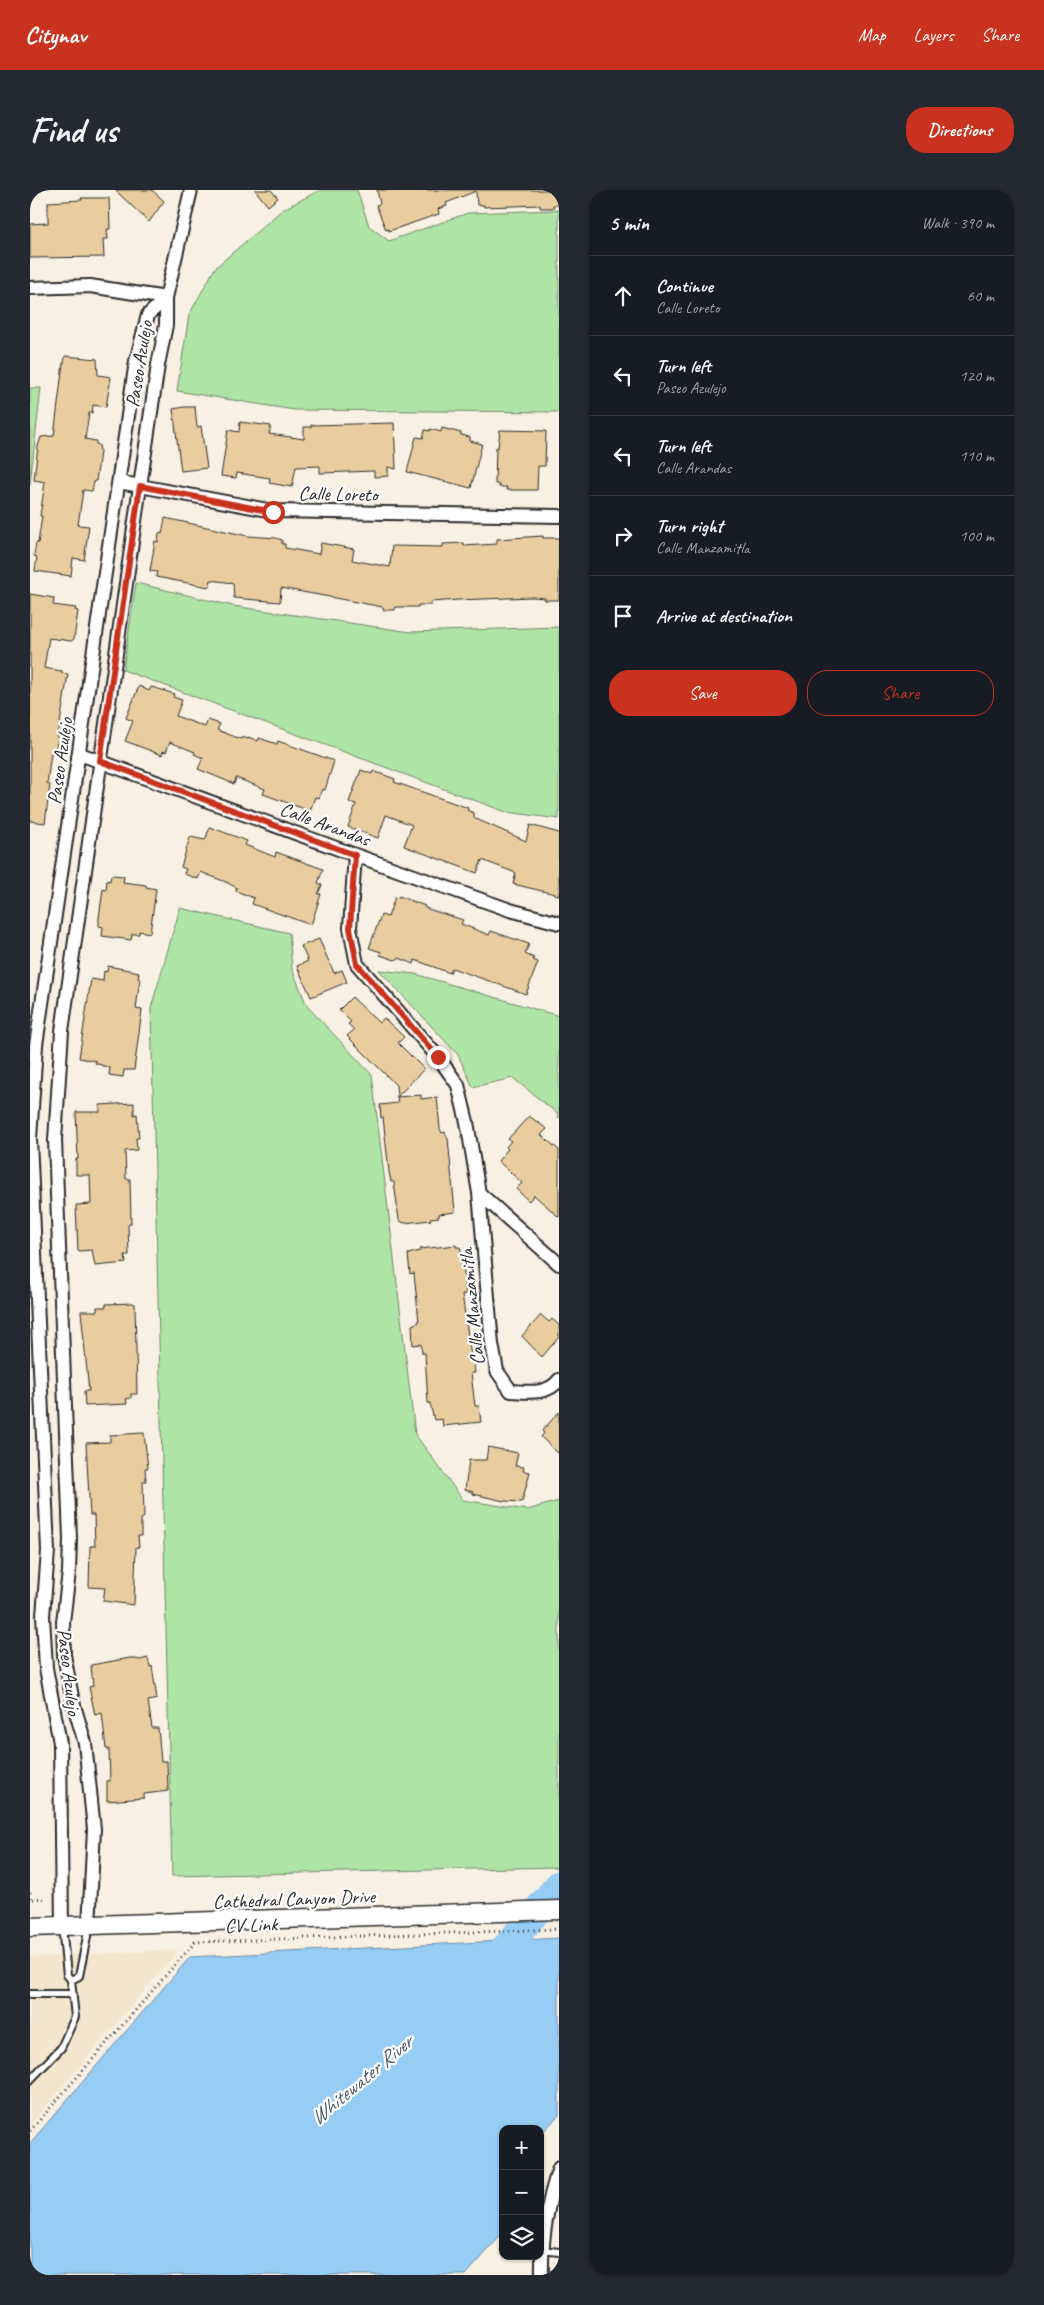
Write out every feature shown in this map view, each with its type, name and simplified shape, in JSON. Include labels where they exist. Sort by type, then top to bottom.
[{"type":"street","name":"Paseo Azulejo","points":[[89,1926],[94,1829],[85,1743],[73,1702],[64,1655],[63,1622],[70,1539],[60,1317],[55,1140],[58,1080],[62,1031],[100,761],[158,365],[166,325],[166,298],[191,190]]},
{"type":"street","points":[[30,288],[90,286],[166,298]]},
{"type":"street","name":"Paseo Azulejo","points":[[62,1926],[60,1743],[46,1668],[43,1616],[48,1551],[34,1318],[30,1138],[36,1045],[136,362],[148,315],[166,298]]},
{"type":"street","name":"Calle Loreto","points":[[119,482],[273,512],[559,516]]},
{"type":"street","name":"Calle Arandas","points":[[80,754],[510,910],[559,923]]},
{"type":"street","name":"Calle Manzamitla","points":[[355,855],[350,928],[357,964],[438,1057],[458,1085],[467,1122],[479,1193],[492,1344],[497,1372],[511,1391],[535,1393],[555,1384],[559,1380]]},
{"type":"street","points":[[479,1193],[559,1264]]},
{"type":"street","points":[[34,1318],[60,1317]]},
{"type":"street","name":"Cathedral Canyon Drive","points":[[30,1927],[559,1910]]},
{"type":"street","points":[[544,2222],[559,2168]]},
{"type":"street","points":[[541,2260],[542,2275]]},
{"type":"lane","points":[[30,2080],[60,2048],[75,2017],[71,1980],[67,1975],[62,1926]]},
{"type":"lane","points":[[71,1980],[79,1976],[89,1926]]},
{"type":"lane","points":[[30,1994],[73,1994]]},
{"type":"lane","points":[[544,2250],[559,2252]]},
{"type":"path","points":[[30,1892],[30,1899],[48,1898]]},
{"type":"path","name":"CV Link","points":[[30,2131],[195,1942],[559,1929]]},
{"type":"shaded area","points":[[179,1950],[30,2125],[30,1957]]},
{"type":"green space","points":[[320,190],[357,190],[369,226],[389,241],[468,213],[559,210],[559,412],[294,410],[177,391],[189,315],[215,268],[282,210]]},
{"type":"green space","points":[[30,388],[41,388],[30,484]]},
{"type":"green space","points":[[136,583],[233,606],[411,632],[559,627],[559,819],[506,812],[123,670]]},
{"type":"green space","points":[[180,908],[289,933],[292,969],[307,1006],[372,1075],[415,1434],[463,1500],[527,1510],[559,1501],[559,1867],[172,1876],[151,1008]]},
{"type":"green space","points":[[379,970],[415,974],[559,1016],[559,1118],[558,1114],[513,1078],[473,1087],[458,1055]]},
{"type":"water","points":[[559,1938],[559,2115],[544,2131],[544,2125],[499,2125],[499,2238],[466,2275],[30,2275],[30,2143],[190,1957]]},
{"type":"building","points":[[115,190],[152,190],[164,201],[149,222]]},
{"type":"building","points":[[255,190],[271,190],[278,198],[268,206]]},
{"type":"building","points":[[377,190],[559,190],[559,205],[553,205],[553,208],[540,208],[540,205],[484,207],[484,205],[477,205],[476,191],[446,203],[447,206],[438,209],[439,214],[389,231],[388,229],[386,230],[376,205],[380,204]]},
{"type":"building","points":[[81,198],[109,198],[110,229],[107,229],[108,239],[103,239],[104,257],[30,258],[30,224],[48,223],[48,202],[82,200]]},
{"type":"building","points":[[65,356],[97,359],[98,375],[111,377],[106,407],[93,405],[92,413],[89,413],[85,439],[96,441],[100,452],[96,481],[94,481],[92,491],[83,490],[78,525],[89,526],[84,560],[73,558],[71,576],[35,571],[37,557],[34,556],[36,543],[38,543],[45,482],[34,480],[38,446],[41,437],[54,436]]},
{"type":"building","points":[[195,407],[197,427],[201,426],[207,468],[181,471],[173,409]]},
{"type":"building","points":[[240,422],[271,426],[269,434],[304,439],[304,427],[311,427],[311,425],[394,423],[396,469],[388,467],[388,476],[374,477],[374,471],[320,473],[320,466],[296,467],[292,487],[269,483],[270,478],[237,473],[236,478],[221,476],[228,430],[239,432]]},
{"type":"building","points":[[442,428],[461,433],[461,435],[470,437],[470,441],[482,444],[471,488],[407,472],[416,437],[423,438],[425,430],[430,431],[430,429],[441,432]]},
{"type":"building","points":[[500,430],[546,431],[545,466],[538,466],[537,490],[506,490],[507,487],[499,487],[499,484],[495,484],[496,447],[498,448]]},
{"type":"building","points":[[165,518],[248,536],[276,538],[282,540],[285,548],[319,554],[321,543],[354,549],[352,560],[390,567],[392,546],[443,547],[443,544],[464,543],[464,546],[497,544],[497,539],[543,536],[543,538],[559,538],[559,600],[544,600],[545,598],[532,597],[458,600],[431,602],[431,605],[418,605],[418,607],[395,607],[395,610],[383,610],[383,607],[281,588],[280,602],[234,598],[233,583],[211,580],[209,587],[156,577],[157,572],[150,571],[155,541],[158,542],[159,533],[162,534]]},
{"type":"building","points":[[30,594],[54,598],[53,605],[76,608],[75,610],[78,611],[74,639],[71,641],[49,638],[44,668],[68,674],[55,754],[51,753],[47,784],[50,785],[45,823],[30,821]]},
{"type":"building","points":[[139,686],[149,691],[151,687],[162,690],[174,694],[173,697],[182,700],[176,716],[205,727],[208,720],[220,724],[217,730],[241,739],[242,737],[248,739],[248,737],[258,741],[259,738],[277,744],[278,741],[334,761],[325,790],[322,789],[319,798],[315,797],[310,811],[263,794],[265,789],[236,778],[234,784],[198,769],[203,758],[194,754],[195,752],[170,742],[166,752],[163,751],[162,755],[125,741],[133,721],[126,718]]},
{"type":"building","points":[[361,770],[372,774],[373,771],[395,779],[394,782],[468,808],[467,810],[474,813],[474,818],[526,841],[530,825],[559,833],[559,895],[513,884],[516,873],[482,860],[477,873],[404,846],[412,825],[386,815],[378,838],[348,827],[356,804],[349,802]]},
{"type":"building","points":[[210,827],[247,841],[245,845],[275,857],[276,852],[323,869],[318,883],[322,885],[318,894],[321,894],[311,925],[252,904],[254,898],[236,891],[237,888],[228,883],[201,872],[198,879],[184,874],[186,869],[181,867],[190,837],[205,840]]},
{"type":"building","points":[[111,875],[124,876],[123,882],[146,885],[146,887],[156,889],[150,933],[139,931],[139,934],[132,934],[131,940],[102,936],[103,927],[99,926],[99,918],[103,889],[106,890],[107,880],[110,881]]},
{"type":"building","points":[[399,896],[425,906],[425,908],[463,920],[461,924],[489,935],[491,931],[529,944],[525,954],[538,962],[526,994],[452,968],[450,973],[415,960],[414,964],[399,958],[395,960],[380,955],[381,952],[369,948],[381,915],[388,917],[395,897],[398,898]]},
{"type":"building","points":[[319,939],[334,973],[342,970],[347,982],[311,997],[297,966],[308,961],[301,946]]},
{"type":"building","points":[[108,966],[139,972],[138,978],[140,979],[136,1009],[142,1010],[134,1070],[124,1070],[123,1077],[109,1075],[110,1068],[95,1063],[96,1061],[79,1058],[91,979],[103,981],[104,971],[107,972]]},
{"type":"building","points":[[352,997],[379,1023],[384,1018],[404,1037],[398,1043],[424,1069],[397,1097],[396,1085],[347,1036],[354,1030],[348,1024],[351,1022],[339,1010]]},
{"type":"building","points":[[421,1095],[421,1099],[437,1097],[440,1129],[442,1133],[445,1132],[448,1139],[455,1212],[439,1214],[439,1217],[430,1218],[431,1220],[404,1223],[399,1220],[394,1182],[391,1182],[380,1105],[398,1103],[397,1097]]},
{"type":"building","points":[[134,1103],[134,1115],[137,1114],[139,1138],[136,1138],[137,1150],[125,1151],[126,1179],[130,1179],[131,1223],[128,1225],[129,1255],[125,1255],[126,1263],[95,1266],[92,1250],[78,1251],[76,1205],[91,1204],[90,1175],[76,1175],[76,1159],[78,1159],[76,1112],[100,1112],[100,1105]]},
{"type":"building","points":[[529,1116],[547,1129],[541,1135],[559,1150],[559,1217],[534,1195],[529,1201],[516,1189],[522,1183],[498,1161],[508,1149],[506,1147],[511,1141],[508,1139]]},
{"type":"building","points":[[456,1245],[456,1247],[460,1247],[462,1254],[466,1294],[462,1294],[475,1373],[471,1373],[475,1406],[479,1406],[481,1422],[443,1426],[442,1419],[434,1420],[430,1403],[428,1403],[425,1353],[422,1353],[421,1344],[413,1345],[412,1325],[419,1322],[414,1273],[410,1274],[408,1254],[420,1251],[420,1249]]},
{"type":"building","points":[[106,1304],[135,1304],[137,1394],[131,1394],[131,1398],[126,1399],[127,1404],[85,1406],[84,1391],[89,1391],[81,1311],[97,1311],[97,1307],[106,1307]]},
{"type":"building","points":[[541,1315],[549,1322],[552,1319],[559,1325],[559,1337],[542,1357],[522,1336]]},
{"type":"building","points":[[559,1412],[559,1454],[541,1437],[544,1433],[542,1431]]},
{"type":"building","points":[[144,1433],[148,1468],[145,1468],[146,1481],[143,1481],[144,1517],[141,1519],[141,1536],[138,1536],[139,1547],[136,1547],[134,1605],[103,1601],[105,1588],[89,1587],[90,1546],[95,1546],[94,1515],[90,1515],[86,1443],[110,1442],[110,1435]]},
{"type":"building","points":[[488,1447],[518,1453],[515,1466],[524,1467],[523,1471],[530,1472],[522,1502],[504,1501],[473,1494],[473,1492],[465,1490],[469,1460],[486,1460]]},
{"type":"building","points":[[130,1658],[140,1660],[148,1658],[150,1667],[152,1666],[157,1699],[148,1701],[152,1728],[158,1728],[161,1761],[167,1761],[168,1791],[144,1794],[144,1798],[107,1801],[107,1781],[110,1781],[109,1749],[106,1749],[102,1713],[95,1715],[89,1687],[93,1686],[91,1665]]},
{"type":"waterway","name":"Whitewater River","points":[[486,1971],[559,1885]]},
{"type":"route","points":[[273,512],[140,486],[100,761],[355,855],[350,928],[357,964],[438,1057]]}]
